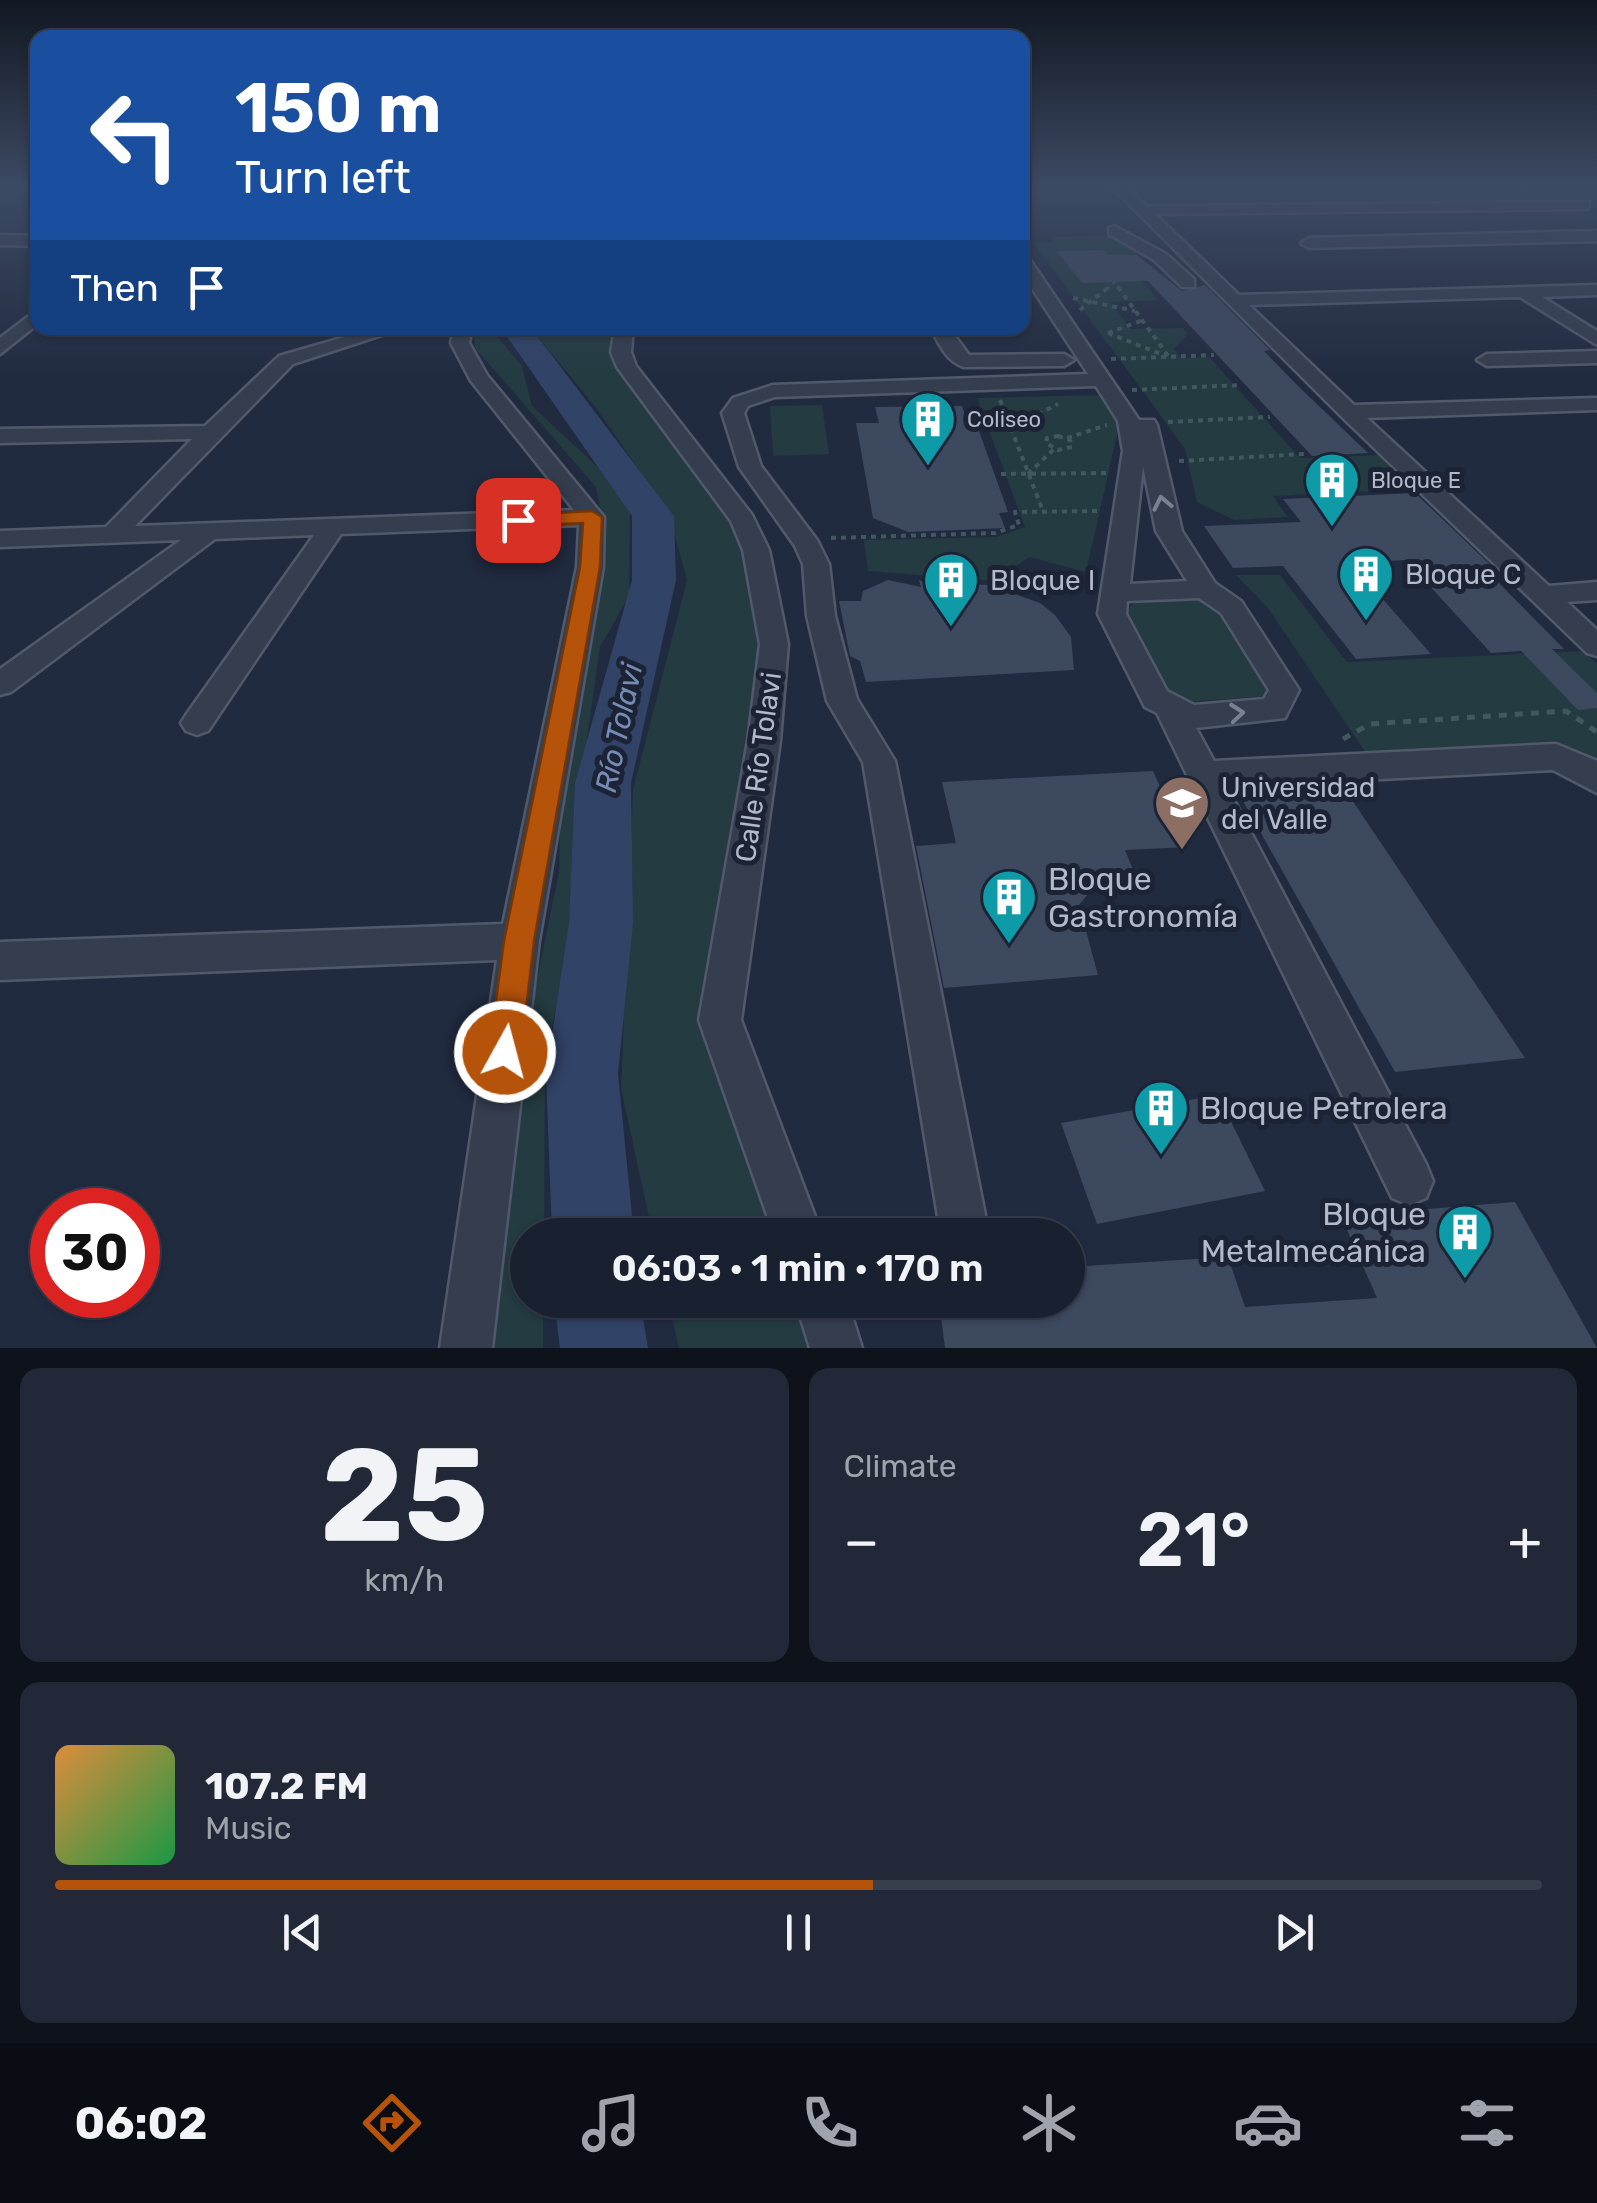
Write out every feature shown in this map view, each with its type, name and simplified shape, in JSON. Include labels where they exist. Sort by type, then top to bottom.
[{"type":"street","points":[[1145,249],[1169,263],[1188,283]]},
{"type":"street","points":[[1182,249],[1348,412],[1597,646]]},
{"type":"street","points":[[1030,253],[1060,296],[1082,309],[1099,337],[1110,376]]},
{"type":"street","points":[[1030,271],[1110,376],[1136,421],[1168,531],[1204,589],[1231,606],[1284,690],[1274,710],[1190,717],[1169,706],[1156,698],[1112,614],[1136,421]]},
{"type":"street","points":[[1236,300],[1597,290]]},
{"type":"street","points":[[1523,292],[1597,340]]},
{"type":"street","points":[[0,320],[30,318]]},
{"type":"street","points":[[0,348],[30,321]]},
{"type":"street","points":[[112,536],[210,432],[286,360],[370,335]]},
{"type":"street","points":[[462,335],[460,343],[478,378],[592,517],[590,567],[519,941],[466,1348]]},
{"type":"street","name":"Calle Río Tolavi","points":[[623,335],[621,352],[627,367],[743,520],[756,550],[764,588],[774,644],[764,741],[720,1020],[792,1218]]},
{"type":"street","points":[[943,335],[964,361],[1064,360]]},
{"type":"street","points":[[1487,360],[1597,356]]},
{"type":"street","points":[[962,1218],[879,761],[842,701],[821,616],[816,564],[802,538],[750,468],[734,413],[740,402],[773,391],[1110,376]]},
{"type":"street","points":[[1348,412],[1597,404]]},
{"type":"street","points":[[0,436],[210,432]]},
{"type":"street","points":[[0,539],[592,517]]},
{"type":"street","points":[[197,723],[332,528]]},
{"type":"street","points":[[0,684],[206,534]]},
{"type":"street","points":[[1116,593],[1204,589]]},
{"type":"street","points":[[1542,594],[1597,592]]},
{"type":"street","points":[[1169,706],[1408,1181]]},
{"type":"street","points":[[1204,775],[1556,757],[1589,772],[1597,780]]},
{"type":"street","points":[[0,961],[519,941]]},
{"type":"street","points":[[827,1318],[836,1348]]},
{"type":"path","points":[[1082,309],[1115,282],[1169,357]]},
{"type":"path","points":[[1060,296],[1082,309],[1136,310]]},
{"type":"path","points":[[1099,337],[1142,320]]},
{"type":"path","points":[[1099,337],[1169,357]]},
{"type":"path","points":[[1110,376],[1169,357],[1214,355]]},
{"type":"path","points":[[1110,376],[1241,385]]},
{"type":"path","points":[[993,384],[1043,512]]},
{"type":"path","points":[[1010,428],[1058,404]]},
{"type":"path","points":[[1054,449],[1046,443],[1047,438],[1067,438],[1136,421],[1270,417]]},
{"type":"path","points":[[1028,474],[1054,449],[1072,447],[1067,438]]},
{"type":"path","points":[[1179,461],[1304,454]]},
{"type":"path","points":[[1001,474],[1132,472]]},
{"type":"path","points":[[802,538],[995,533],[1019,524],[1015,512],[1126,511]]},
{"type":"path","points":[[1328,740],[1347,739],[1370,724],[1566,710],[1597,732]]},
{"type":"green space","points":[[1038,249],[1142,249],[1152,254],[1057,252],[1082,283],[1142,281],[1158,300],[1110,302],[1131,329],[1183,328],[1188,334],[1174,349],[1181,358],[1209,357],[1300,458],[1383,455],[1418,489],[1273,496],[1288,517],[1234,520],[1197,502],[1185,449]]},
{"type":"green space","points":[[473,335],[496,335],[522,366],[532,406],[604,473],[630,508],[629,596],[600,647],[580,789],[580,893],[545,1060],[544,1218],[510,1218],[510,1318],[543,1318],[543,1348],[480,1348],[508,1122],[559,872],[561,785],[602,517],[596,487],[476,349]]},
{"type":"green space","points":[[539,335],[613,335],[615,363],[724,511],[744,549],[757,633],[758,699],[701,994],[769,1218],[649,1218],[621,1089],[633,790],[687,580],[669,513],[597,409]]},
{"type":"green space","points":[[1101,395],[1119,426],[1086,572],[1029,557],[995,581],[868,571],[864,540],[996,537],[1025,527],[977,398]]},
{"type":"green space","points":[[822,405],[829,454],[773,456],[770,406]]},
{"type":"green space","points":[[1236,575],[1280,575],[1347,662],[1583,651],[1597,664],[1597,770],[1370,759],[1268,608]]},
{"type":"green space","points":[[1205,598],[1221,608],[1270,685],[1265,696],[1189,702],[1169,692],[1126,611],[1135,602]]},
{"type":"green space","points":[[672,1318],[799,1318],[808,1348],[679,1348]]},
{"type":"building","points":[[1104,250],[1109,255],[1137,255],[1182,291],[1205,285],[1270,350],[1264,351],[1368,453],[1312,456],[1148,281],[1082,283],[1056,251]]},
{"type":"building","name":"Coliseo","points":[[962,406],[966,417],[974,417],[1008,512],[999,513],[1005,528],[908,532],[873,518],[856,423],[879,423],[875,407]]},
{"type":"building","points":[[1415,493],[1502,576],[1492,576],[1564,649],[1552,649],[1597,693],[1597,708],[1578,710],[1521,651],[1491,653],[1406,560],[1351,563],[1431,654],[1356,659],[1283,566],[1233,568],[1204,526],[1301,522],[1283,499]]},
{"type":"building","name":"Bloque I","points":[[888,580],[921,587],[919,580],[937,589],[960,584],[989,585],[1040,603],[1071,637],[1074,670],[866,682],[860,661],[850,656],[839,601],[861,601],[863,591]]},
{"type":"building","points":[[1153,771],[1187,847],[1125,850],[1136,877],[1100,880],[1079,905],[1098,975],[944,988],[916,846],[956,843],[942,782]]},
{"type":"building","points":[[1342,785],[1525,1058],[1395,1072],[1238,792]]},
{"type":"building","name":"Bloque Petrolera","points":[[1218,1095],[1265,1191],[1097,1224],[1061,1123]]},
{"type":"building","points":[[1515,1202],[1597,1348],[945,1348],[941,1318],[1085,1318],[1085,1266],[1228,1257],[1245,1307],[1377,1298],[1341,1216]]},
{"type":"waterway","name":"Río Tolavi","points":[[521,335],[653,516],[654,580],[603,783],[601,923],[582,1074],[592,1218]]},
{"type":"waterway","name":"Río Tolavi","points":[[600,1318],[604,1348]]},
{"type":"place","name":"Coliseo","points":[[928,468]]},
{"type":"place","name":"Bloque E","points":[[1332,529]]},
{"type":"place","name":"Bloque C","points":[[1366,623]]},
{"type":"place","name":"Bloque I","points":[[951,629]]},
{"type":"place","name":"Universidad del Valle","points":[[1182,852]]},
{"type":"place","name":"Bloque Gastronomía","points":[[1009,946]]},
{"type":"place","name":"Bloque Petrolera","points":[[1161,1157]]},
{"type":"place","name":"Bloque Metalmecánica","points":[[1465,1281]]},
{"type":"route","points":[[505,1052],[519,941],[590,567],[592,517],[518,520]]}]
